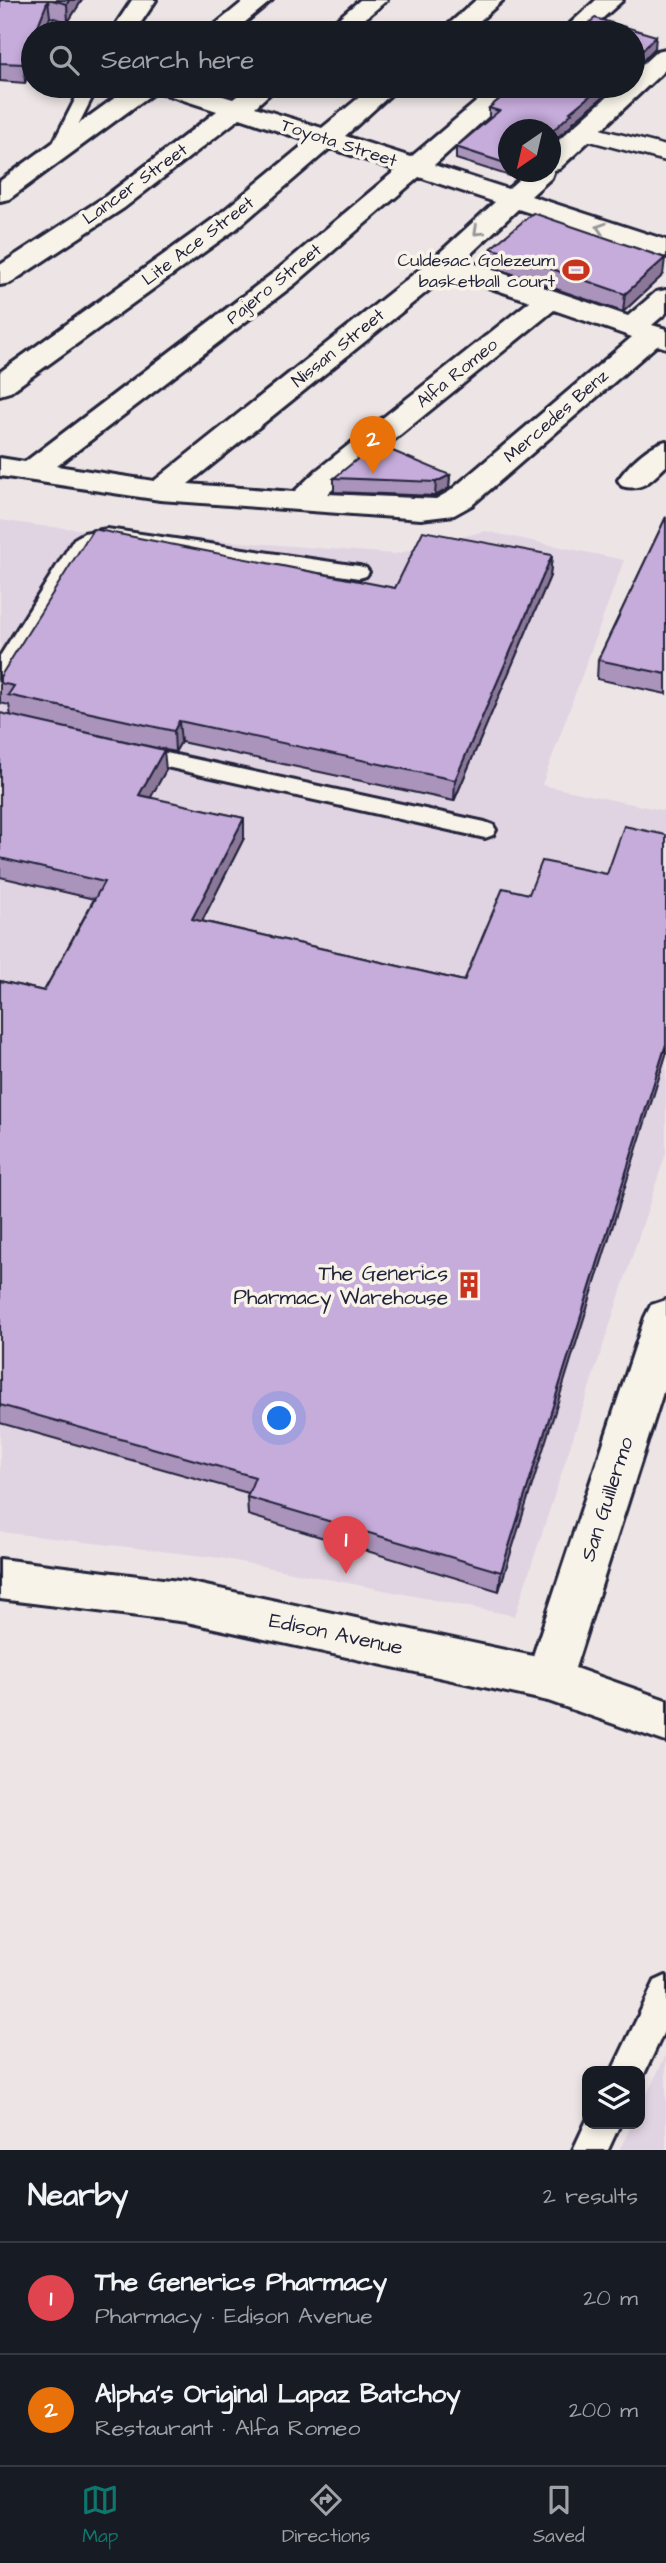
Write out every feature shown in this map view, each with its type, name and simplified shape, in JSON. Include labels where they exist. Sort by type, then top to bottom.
[{"type":"street","points":[[233,21],[260,0]]},
{"type":"street","points":[[349,21],[376,0]]},
{"type":"street","points":[[466,21],[491,0]]},
{"type":"street","points":[[586,21],[611,0]]},
{"type":"street","points":[[130,21],[144,1]]},
{"type":"street","points":[[645,75],[666,56]]},
{"type":"street","points":[[0,193],[130,98]]},
{"type":"street","name":"Toyota Street","points":[[203,98],[666,249]]},
{"type":"street","name":"Lancer Street","points":[[0,277],[115,202],[250,98]]},
{"type":"street","name":"Lite Ace Street","points":[[0,386],[226,223],[373,98]]},
{"type":"street","name":"Pajero Street","points":[[30,472],[286,277],[496,98]]},
{"type":"street","points":[[561,154],[621,98]]},
{"type":"street","points":[[584,132],[666,154]]},
{"type":"street","name":"Nissan Street","points":[[160,491],[444,263],[531,182]]},
{"type":"street","points":[[444,263],[650,334]]},
{"type":"street","name":"Mercedes Benz","points":[[302,501],[421,510],[443,508],[461,498],[650,334],[666,298]]},
{"type":"street","name":"Alfa Romeo","points":[[302,501],[549,300]]},
{"type":"street","points":[[633,480],[666,450]]},
{"type":"street","points":[[0,467],[160,491],[302,501]]},
{"type":"street","name":"San Guillermo","points":[[548,1680],[666,1317]]},
{"type":"street","name":"Edison Avenue","points":[[0,1579],[187,1602],[548,1680],[666,1721]]},
{"type":"lane","points":[[58,149],[84,98]]},
{"type":"lane","points":[[0,673],[81,543],[91,537],[107,535],[359,572]]},
{"type":"lane","points":[[108,747],[485,830]]},
{"type":"lane","points":[[630,2066],[666,1992]]},
{"type":"lane","points":[[590,2150],[600,2129]]},
{"type":"shaded area","points":[[0,520],[41,526],[395,554],[485,531],[624,560],[542,785],[666,811],[666,1153],[515,1616],[220,1558],[0,1532]]},
{"type":"shaded area","points":[[666,2055],[666,2150],[619,2150],[630,2129],[645,2129],[645,2098]]},
{"type":"building","points":[[0,0],[48,0],[40,21],[21,21],[21,64],[0,63]]},
{"type":"building","points":[[52,0],[69,0],[67,4]]},
{"type":"building","points":[[645,33],[656,36],[645,47]]},
{"type":"building","points":[[501,98],[587,98],[561,123],[561,119],[498,119],[498,161],[456,147],[499,111],[489,108]]},
{"type":"building","points":[[533,213],[665,258],[625,294],[491,248]]},
{"type":"building","points":[[376,444],[450,475],[436,482],[334,478]]},
{"type":"building","points":[[666,517],[666,674],[598,660]]},
{"type":"building","points":[[93,529],[395,588],[423,531],[552,555],[455,780],[179,721],[174,731],[8,695],[14,686],[0,683],[0,677]]},
{"type":"building","points":[[0,713],[164,750],[139,795],[244,818],[192,919],[464,981],[503,888],[529,894],[542,861],[607,874],[624,826],[666,835],[666,1044],[501,1572],[247,1497],[255,1477],[0,1405],[0,981],[44,991],[104,882],[0,858]]},
{"type":"place","name":"Culdesac Golezeum basketball court","points":[[576,270]]},
{"type":"place","name":"Alpha's Original Lapaz Batchoy","points":[[373,474]]},
{"type":"place","name":"The Generics Pharmacy Warehouse","points":[[469,1285]]},
{"type":"place","name":"The Generics Pharmacy","points":[[346,1574]]}]
